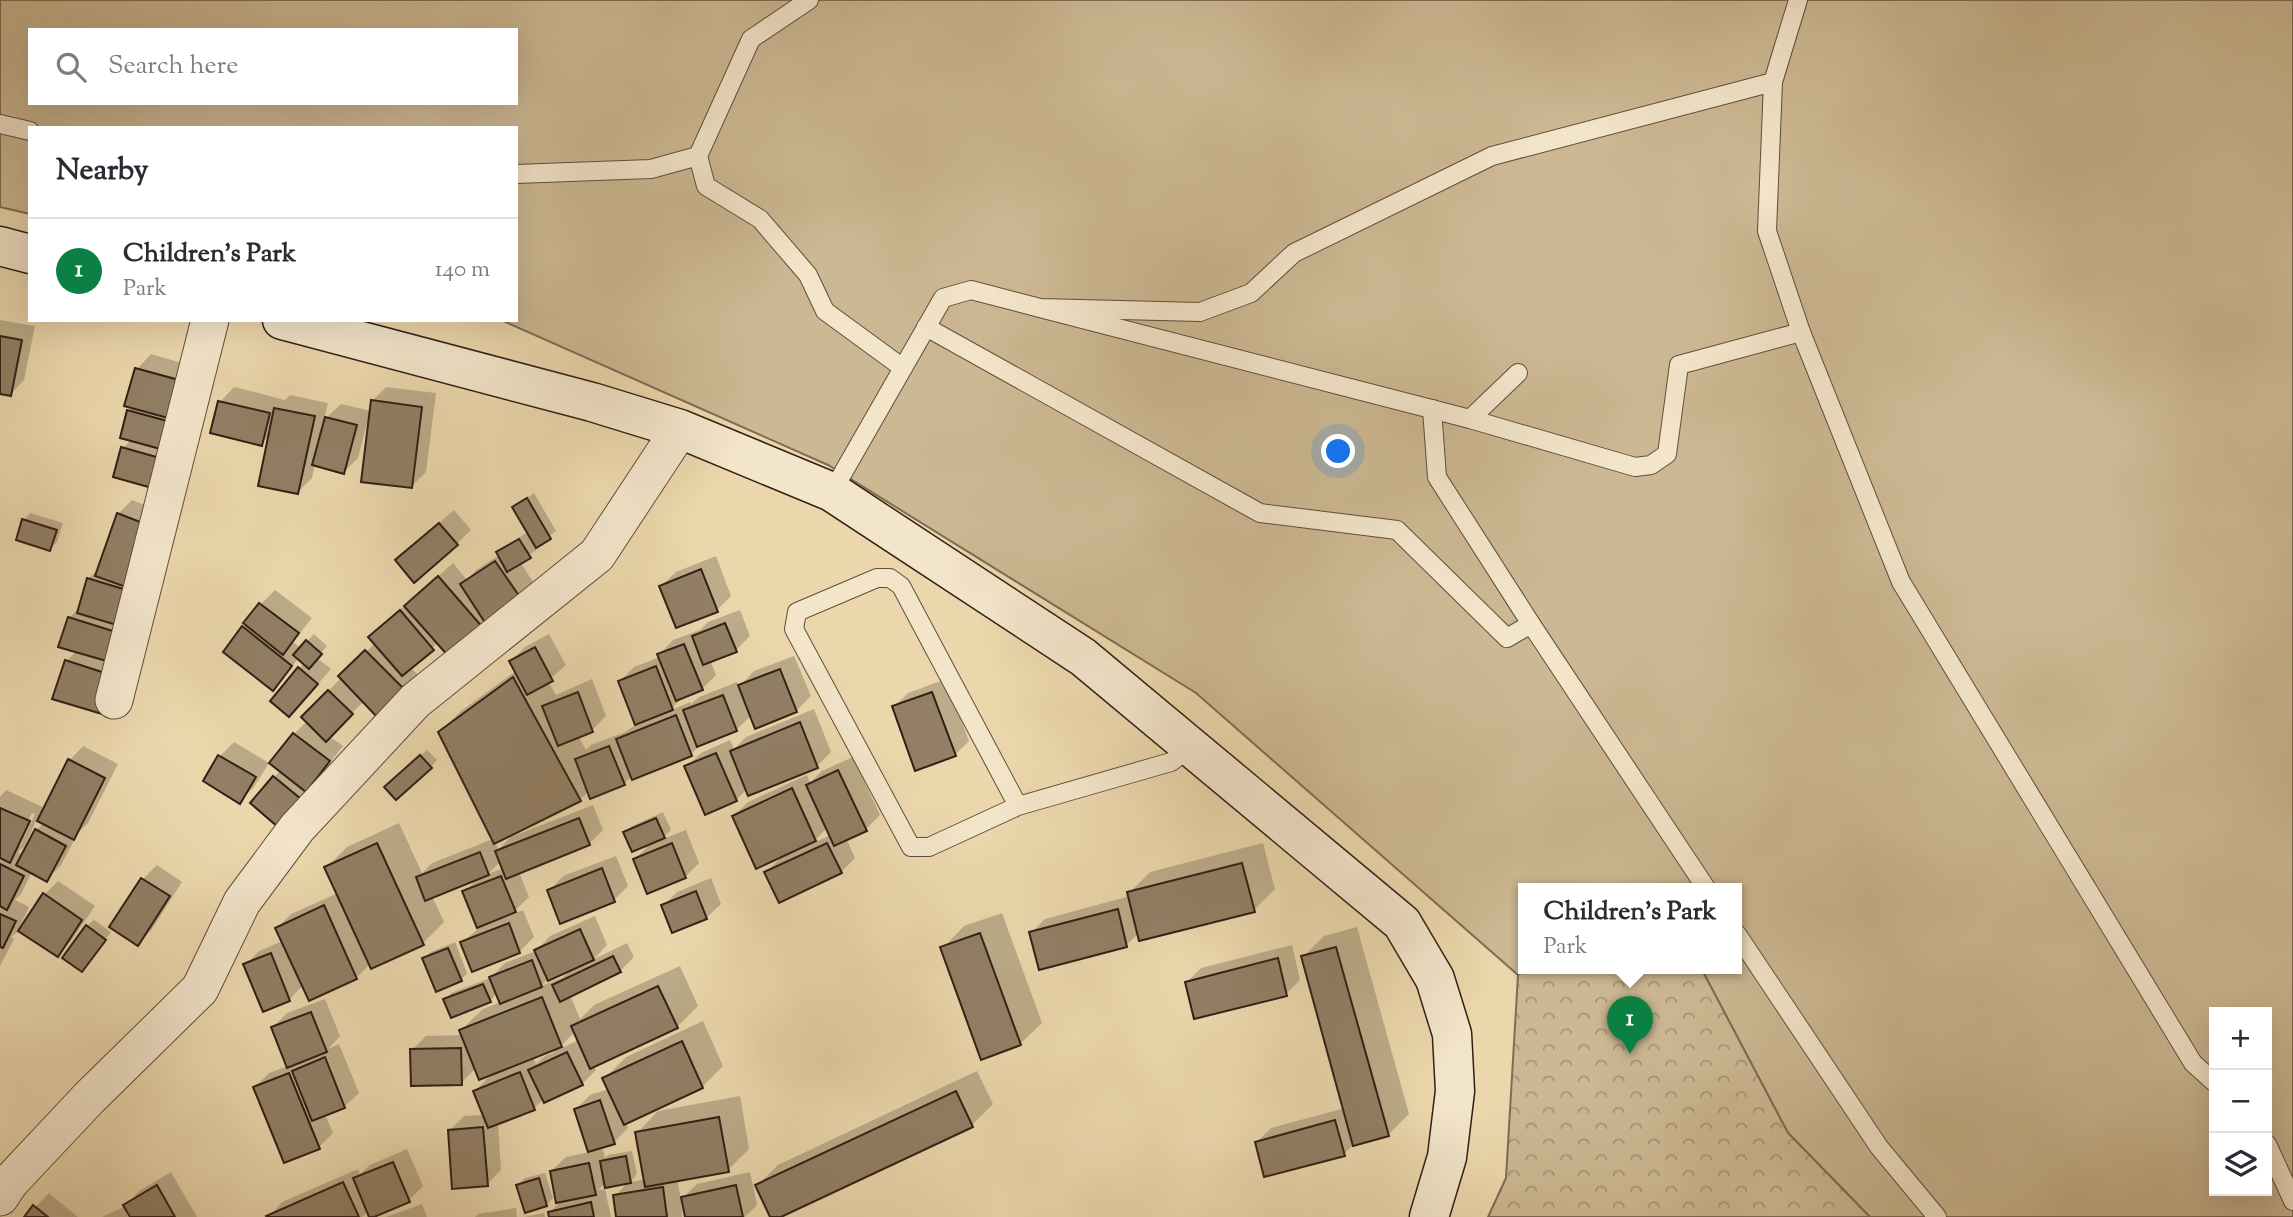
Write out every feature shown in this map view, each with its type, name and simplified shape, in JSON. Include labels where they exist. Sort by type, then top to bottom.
[{"type":"street","points":[[0,246],[28,253]]},
{"type":"street","points":[[114,700],[209,322]]},
{"type":"street","points":[[290,322],[592,402],[680,429],[832,492],[1083,657],[1402,923],[1435,979],[1452,1034],[1455,1091],[1447,1157],[1429,1217]]},
{"type":"street","points":[[0,1197],[10,1182],[89,1098],[200,989],[242,902],[297,828],[415,701],[597,555],[680,429]]},
{"type":"lane","points":[[809,0],[751,39],[698,156],[706,186],[760,219],[808,275],[825,311],[903,368]]},
{"type":"lane","points":[[1798,0],[1773,82],[1767,231],[1801,332],[1901,582],[2193,1063],[2209,1077]]},
{"type":"lane","points":[[1040,308],[1200,312],[1251,293],[1294,253],[1492,156],[1773,82]]},
{"type":"lane","points":[[0,124],[28,131]]},
{"type":"lane","points":[[518,174],[651,169],[698,156]]},
{"type":"lane","points":[[832,492],[943,299],[971,290],[1470,419],[1635,467],[1651,465],[1667,454],[1679,365],[1801,332]]},
{"type":"lane","points":[[926,327],[1261,513],[1397,530],[1507,638],[1531,624]]},
{"type":"lane","points":[[1470,419],[1518,373]]},
{"type":"lane","points":[[1432,409],[1437,477],[1703,883]]},
{"type":"lane","points":[[890,578],[898,563],[914,545]]},
{"type":"lane","points":[[1018,806],[901,586],[890,578],[877,578],[797,612],[794,629],[911,847],[929,848],[1018,806],[1171,762],[1191,747]]},
{"type":"lane","points":[[1742,941],[1879,1147],[1937,1217]]},
{"type":"lane","points":[[2272,1155],[2293,1200]]},
{"type":"green space","points":[[0,0],[2293,0],[2293,1217],[1870,1217],[1788,1133],[1704,974],[1742,974],[1742,883],[1518,883],[1518,975],[1196,693],[828,465],[506,322],[518,322],[518,126],[28,126],[28,214],[0,207]]},
{"type":"green space","points":[[1704,974],[1788,1133],[1870,1217],[1488,1217],[1506,1178],[1518,975]]},
{"type":"building","points":[[0,336],[22,340],[11,396],[0,394]]},
{"type":"building","points":[[135,368],[179,380],[168,418],[124,406]]},
{"type":"building","points":[[371,400],[422,407],[412,488],[361,482]]},
{"type":"building","points":[[218,401],[270,413],[262,446],[210,433]]},
{"type":"building","points":[[274,408],[315,416],[298,494],[258,486]]},
{"type":"building","points":[[127,410],[171,422],[164,450],[120,438]]},
{"type":"building","points":[[325,417],[357,425],[344,474],[312,465]]},
{"type":"building","points":[[121,447],[160,458],[152,488],[113,477]]},
{"type":"building","points":[[527,498],[551,539],[536,548],[512,507]]},
{"type":"building","points":[[117,513],[148,525],[126,587],[95,576]]},
{"type":"building","points":[[22,519],[57,530],[50,551],[16,540]]},
{"type":"building","points":[[439,523],[458,545],[414,583],[395,560]]},
{"type":"building","points":[[519,539],[531,558],[507,572],[496,552]]},
{"type":"building","points":[[495,561],[522,600],[486,624],[460,584]]},
{"type":"building","points":[[701,569],[718,612],[676,628],[659,586]]},
{"type":"building","points":[[438,576],[484,629],[450,658],[404,606]]},
{"type":"building","points":[[87,578],[130,591],[120,626],[77,613]]},
{"type":"building","points":[[259,603],[299,633],[283,655],[243,623]]},
{"type":"building","points":[[400,610],[434,650],[402,676],[368,637]]},
{"type":"building","points":[[68,617],[119,633],[110,662],[58,647]]},
{"type":"building","points":[[725,623],[737,652],[703,665],[692,636]]},
{"type":"building","points":[[242,626],[292,666],[273,691],[223,652]]},
{"type":"building","points":[[306,640],[322,654],[309,669],[293,655]]},
{"type":"building","points":[[684,644],[703,690],[676,701],[657,654]]},
{"type":"building","points":[[535,647],[553,681],[527,695],[509,661]]},
{"type":"building","points":[[365,650],[407,692],[379,719],[338,676]]},
{"type":"building","points":[[65,660],[114,676],[102,714],[52,699]]},
{"type":"building","points":[[656,666],[673,710],[635,725],[618,681]]},
{"type":"building","points":[[298,667],[318,684],[289,717],[270,701]]},
{"type":"building","points":[[780,669],[797,712],[755,729],[738,685]]},
{"type":"building","points":[[513,677],[581,801],[494,844],[438,732]]},
{"type":"building","points":[[328,690],[353,714],[326,742],[301,717]]},
{"type":"building","points":[[578,692],[593,732],[558,746],[542,706]]},
{"type":"building","points":[[932,692],[956,756],[915,771],[892,706]]},
{"type":"building","points":[[723,695],[737,731],[697,747],[683,710]]},
{"type":"building","points":[[676,715],[692,756],[632,780],[616,739]]},
{"type":"building","points":[[800,722],[818,768],[748,796],[730,751]]},
{"type":"building","points":[[293,733],[330,761],[306,792],[269,763]]},
{"type":"building","points":[[609,746],[625,785],[590,799],[575,759]]},
{"type":"building","points":[[716,753],[737,801],[705,815],[684,766]]},
{"type":"building","points":[[218,755],[256,777],[240,804],[203,781]]},
{"type":"building","points":[[420,755],[432,768],[396,800],[384,787]]},
{"type":"building","points":[[68,759],[105,778],[74,840],[37,821]]},
{"type":"building","points":[[838,770],[867,831],[834,846],[806,785]]},
{"type":"building","points":[[273,776],[301,799],[278,827],[250,803]]},
{"type":"building","points":[[792,788],[816,841],[756,869],[732,816]]},
{"type":"building","points":[[0,808],[30,821],[10,863],[0,858]]},
{"type":"building","points":[[579,818],[590,845],[506,879],[495,851]]},
{"type":"building","points":[[656,818],[665,838],[632,852],[623,832]]},
{"type":"building","points":[[35,829],[66,846],[47,882],[16,865]]},
{"type":"building","points":[[377,843],[424,945],[371,969],[324,867]]},
{"type":"building","points":[[672,843],[686,878],[647,894],[633,859]]},
{"type":"building","points":[[827,843],[842,873],[779,903],[764,872]]},
{"type":"building","points":[[480,852],[489,875],[425,901],[416,877]]},
{"type":"building","points":[[1242,863],[1255,912],[1139,941],[1127,892]]},
{"type":"building","points":[[0,864],[24,876],[7,910],[0,906]]},
{"type":"building","points":[[602,868],[615,902],[560,924],[547,890]]},
{"type":"building","points":[[501,876],[516,912],[477,928],[462,891]]},
{"type":"building","points":[[141,878],[170,896],[138,946],[109,927]]},
{"type":"building","points":[[696,891],[707,919],[672,933],[661,905]]},
{"type":"building","points":[[43,893],[82,920],[58,957],[18,931]]},
{"type":"building","points":[[324,905],[357,979],[309,1001],[275,928]]},
{"type":"building","points":[[1118,909],[1127,947],[1039,970],[1029,932]]},
{"type":"building","points":[[0,914],[16,921],[3,948],[0,947]]},
{"type":"building","points":[[509,923],[520,953],[472,972],[460,942]]},
{"type":"building","points":[[86,925],[106,940],[82,972],[62,958]]},
{"type":"building","points":[[580,929],[594,960],[548,981],[534,950]]},
{"type":"building","points":[[980,933],[1021,1045],[981,1060],[940,947]]},
{"type":"building","points":[[1336,947],[1389,1136],[1353,1146],[1301,956]]},
{"type":"building","points":[[448,948],[462,981],[436,992],[422,958]]},
{"type":"building","points":[[271,953],[290,1001],[263,1012],[243,964]]},
{"type":"building","points":[[613,956],[621,972],[560,1002],[552,985]]},
{"type":"building","points":[[1278,958],[1287,996],[1194,1019],[1185,982]]},
{"type":"building","points":[[532,960],[542,987],[500,1004],[489,977]]},
{"type":"building","points":[[483,984],[491,1002],[451,1018],[443,999]]},
{"type":"building","points":[[658,986],[678,1028],[590,1069],[571,1026]]},
{"type":"building","points":[[542,997],[562,1047],[479,1080],[459,1030]]},
{"type":"building","points":[[311,1012],[327,1052],[287,1068],[271,1027]]},
{"type":"building","points":[[682,1041],[703,1088],[624,1125],[602,1078]]},
{"type":"building","points":[[461,1048],[462,1085],[411,1086],[410,1049]]},
{"type":"building","points":[[567,1052],[583,1085],[544,1103],[528,1070]]},
{"type":"building","points":[[325,1057],[345,1108],[312,1121],[292,1071]]},
{"type":"building","points":[[520,1072],[535,1110],[488,1128],[473,1091]]},
{"type":"building","points":[[289,1073],[320,1149],[284,1163],[253,1087]]},
{"type":"building","points":[[956,1091],[973,1127],[781,1217],[770,1217],[755,1185]]},
{"type":"building","points":[[600,1100],[615,1144],[588,1152],[574,1109]]},
{"type":"building","points":[[719,1117],[729,1172],[645,1187],[635,1132]]},
{"type":"building","points":[[1335,1120],[1345,1156],[1264,1177],[1255,1142]]},
{"type":"building","points":[[483,1127],[488,1186],[452,1189],[448,1130]]},
{"type":"building","points":[[626,1156],[631,1183],[605,1188],[600,1161]]},
{"type":"building","points":[[393,1162],[410,1202],[369,1217],[353,1178]]},
{"type":"building","points":[[589,1163],[596,1195],[556,1203],[550,1171]]},
{"type":"building","points":[[539,1178],[547,1206],[525,1213],[516,1185]]},
{"type":"building","points":[[343,1182],[359,1217],[266,1216]]},
{"type":"building","points":[[157,1185],[175,1217],[130,1217],[123,1205]]},
{"type":"building","points":[[736,1185],[743,1217],[685,1217],[681,1197]]},
{"type":"building","points":[[663,1187],[667,1217],[616,1217],[613,1195]]},
{"type":"building","points":[[591,1202],[594,1217],[549,1217],[548,1212]]},
{"type":"building","points":[[33,1205],[48,1217],[24,1217]]},
{"type":"place","name":"Children's Park","points":[[1630,1054]]}]
